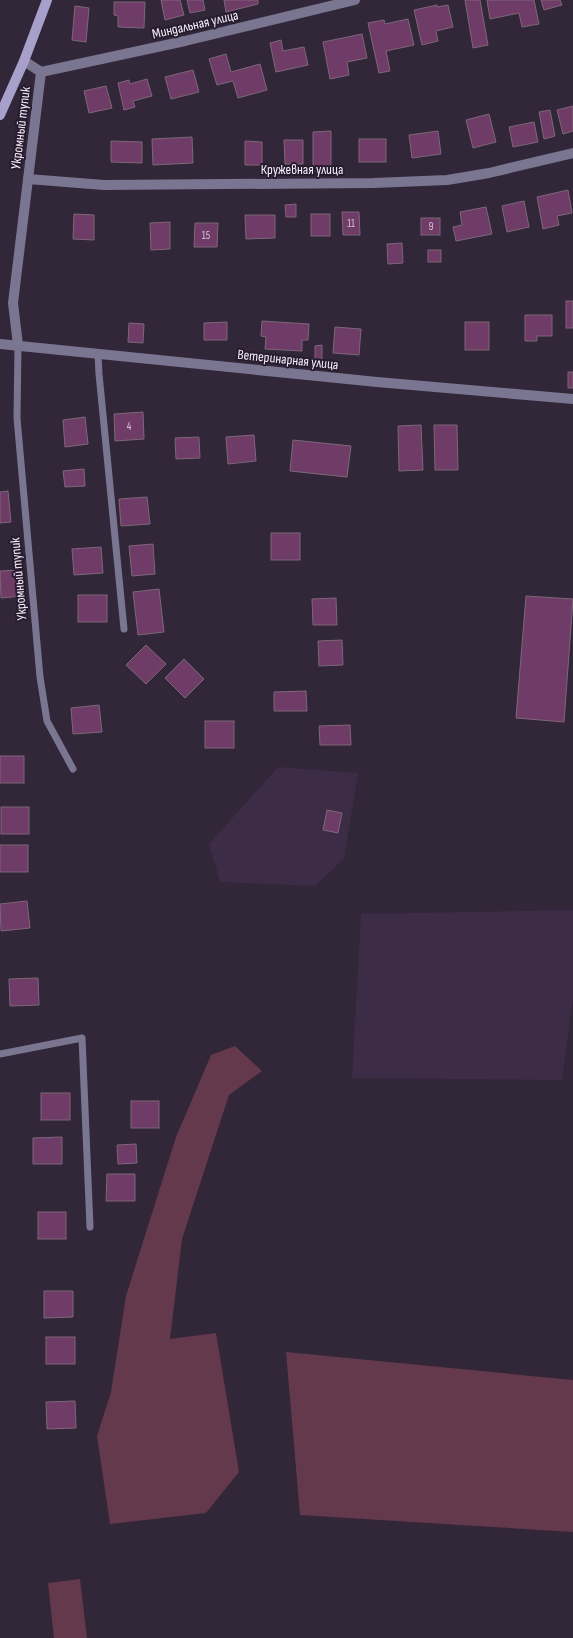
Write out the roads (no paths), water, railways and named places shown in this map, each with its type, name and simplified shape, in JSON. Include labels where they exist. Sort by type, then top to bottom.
[{"type":"street","points":[[0,115],[24,61],[47,0]]},
{"type":"street","name":"Миндальная улица","points":[[40,72],[185,41],[355,0]]},
{"type":"street","name":"Укромный тупик","points":[[18,346],[13,303],[40,72],[24,61]]},
{"type":"street","name":"Кружевная улица","points":[[28,178],[104,185],[374,183],[447,180],[489,173],[573,153]]},
{"type":"street","name":"Ветеринарная улица","points":[[0,344],[377,382],[573,398]]},
{"type":"lane","name":"Укромный тупик","points":[[18,346],[17,418],[40,677],[47,721],[73,769]]},
{"type":"lane","points":[[98,354],[98,374],[124,629]]},
{"type":"lane","points":[[0,1054],[82,1038],[90,1227]]}]
